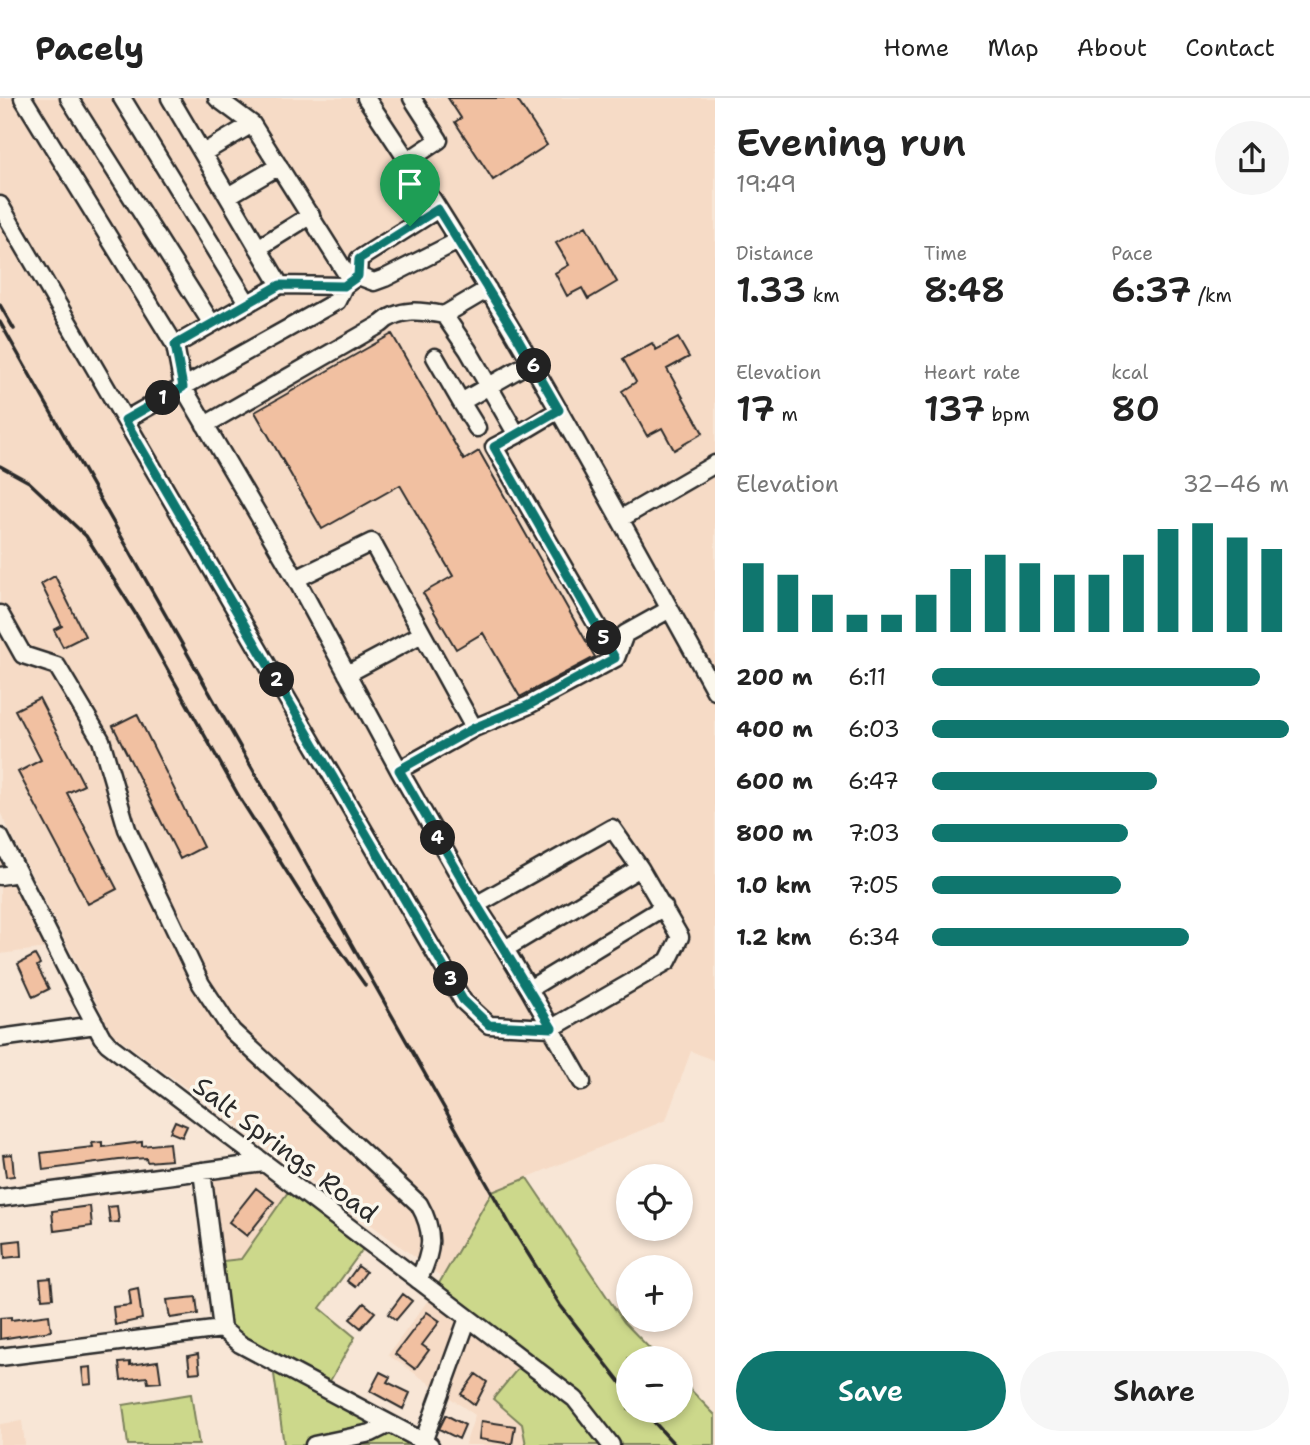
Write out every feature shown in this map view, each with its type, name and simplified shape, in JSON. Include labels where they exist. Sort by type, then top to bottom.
[{"type":"street","points":[[23,98],[175,345],[183,387],[296,579],[399,770],[582,1082]]},
{"type":"street","points":[[69,98],[212,324]]},
{"type":"street","points":[[122,98],[248,304]]},
{"type":"street","points":[[170,98],[280,285]]},
{"type":"street","points":[[217,98],[252,124],[351,281]]},
{"type":"street","points":[[409,160],[439,140],[412,98]]},
{"type":"street","points":[[370,99],[488,289],[559,410],[715,691]]},
{"type":"street","points":[[202,153],[252,124]]},
{"type":"street","points":[[228,196],[279,166]]},
{"type":"street","points":[[0,205],[463,1000],[489,1025],[552,1028],[668,961],[680,937],[640,867],[612,828],[477,905]]},
{"type":"street","points":[[125,420],[337,301],[351,281],[359,259],[438,209]]},
{"type":"street","points":[[258,248],[311,215]]},
{"type":"street","points":[[175,345],[280,285],[374,282],[458,241]]},
{"type":"street","points":[[205,425],[381,324],[391,315],[418,311],[444,315],[488,289]]},
{"type":"street","points":[[444,315],[517,435]]},
{"type":"street","points":[[435,357],[477,428]]},
{"type":"street","points":[[461,402],[531,362]]},
{"type":"street","points":[[559,410],[494,447],[615,658]]},
{"type":"street","points":[[620,519],[715,464]]},
{"type":"street","points":[[296,579],[372,542],[474,728]]},
{"type":"street","points":[[399,770],[474,728],[527,706],[615,658],[625,634],[670,609]]},
{"type":"street","points":[[0,614],[23,655],[57,666],[101,740],[127,829],[201,984],[232,1031],[419,1203],[428,1219],[431,1243],[428,1262],[418,1280]]},
{"type":"street","points":[[347,674],[422,634]]},
{"type":"street","name":"Salt Springs Road","points":[[0,837],[108,1044],[575,1399],[611,1445]]},
{"type":"street","points":[[505,949],[640,867]]},
{"type":"street","points":[[0,876],[18,873]]},
{"type":"street","points":[[529,989],[664,906]]},
{"type":"street","points":[[0,1038],[96,1025]]},
{"type":"street","points":[[0,1198],[264,1163]]},
{"type":"street","points":[[202,1171],[222,1329],[240,1344],[425,1444],[468,1318]]},
{"type":"street","points":[[0,1357],[222,1329]]},
{"type":"street","points":[[314,1445],[371,1433],[389,1424]]},
{"type":"shaded area","points":[[0,98],[715,98],[715,1061],[691,1051],[666,1120],[492,1192],[443,1278],[112,1033],[0,812]]},
{"type":"shaded area","points":[[0,837],[55,947],[0,954]]},
{"type":"shaded area","points":[[264,1163],[293,1185],[241,1259],[213,1262],[202,1171]]},
{"type":"shaded area","points":[[434,1292],[524,1361],[522,1424],[526,1445],[465,1445],[475,1415],[388,1355]]},
{"type":"shaded area","points":[[22,1421],[25,1445],[0,1445],[0,1424]]},
{"type":"green space","points":[[527,1178],[616,1310],[616,1332],[634,1332],[647,1346],[616,1346],[616,1423],[693,1423],[693,1392],[715,1415],[715,1445],[526,1445],[522,1424],[493,1399],[524,1361],[434,1292],[492,1192]]},
{"type":"green space","points":[[293,1185],[368,1242],[320,1308],[355,1337],[326,1388],[430,1445],[284,1445],[272,1360],[230,1336],[213,1262],[241,1259]]},
{"type":"green space","points":[[191,1394],[199,1445],[128,1445],[123,1405]]},
{"type":"building","points":[[448,98],[516,98],[547,145],[493,180],[455,122],[461,118]]},
{"type":"building","points":[[586,226],[617,282],[588,299],[582,288],[567,296],[555,273],[569,265],[556,243]]},
{"type":"building","points":[[392,334],[464,460],[479,451],[595,657],[520,697],[483,633],[456,649],[423,593],[453,576],[400,485],[322,529],[255,412]]},
{"type":"building","points":[[678,338],[689,357],[667,369],[703,433],[674,450],[662,428],[647,436],[622,391],[636,382],[623,359],[652,343],[656,350]]},
{"type":"building","points":[[55,576],[85,636],[63,647],[54,630],[62,626],[41,584]]},
{"type":"building","points":[[39,698],[84,785],[67,793],[117,889],[88,904],[18,772],[41,760],[15,710]]},
{"type":"building","points":[[137,714],[203,847],[180,859],[113,726]]},
{"type":"building","points":[[35,955],[40,964],[37,966],[49,989],[33,997],[18,964]]},
{"type":"building","points":[[175,1121],[187,1126],[182,1137],[170,1132]]},
{"type":"building","points":[[102,1142],[102,1147],[142,1142],[142,1146],[169,1143],[171,1160],[119,1160],[43,1170],[41,1153],[93,1147],[92,1143]]},
{"type":"building","points":[[12,1154],[14,1176],[6,1177],[3,1155]]},
{"type":"building","points":[[256,1188],[274,1202],[247,1236],[229,1222]]},
{"type":"building","points":[[90,1206],[92,1226],[54,1231],[52,1211]]},
{"type":"building","points":[[117,1206],[119,1222],[110,1223],[108,1207]]},
{"type":"building","points":[[21,1240],[22,1256],[5,1258],[4,1242]]},
{"type":"building","points":[[358,1266],[366,1272],[355,1287],[347,1281]]},
{"type":"building","points":[[51,1278],[53,1298],[42,1299],[40,1279]]},
{"type":"building","points":[[138,1288],[142,1319],[115,1325],[113,1307],[131,1305],[129,1290]]},
{"type":"building","points":[[403,1294],[412,1301],[396,1320],[388,1314]]},
{"type":"building","points":[[196,1297],[198,1314],[170,1318],[167,1300]]},
{"type":"building","points":[[364,1303],[375,1312],[361,1328],[350,1319]]},
{"type":"building","points":[[427,1312],[440,1321],[422,1345],[429,1350],[415,1369],[395,1354]]},
{"type":"building","points":[[49,1315],[51,1331],[0,1339],[0,1318],[11,1317],[11,1320]]},
{"type":"building","points":[[198,1354],[200,1372],[190,1373],[188,1356]]},
{"type":"building","points":[[158,1361],[161,1382],[148,1383],[147,1377],[121,1380],[119,1363],[130,1362],[130,1365]]},
{"type":"building","points":[[91,1367],[92,1384],[84,1385],[82,1368]]},
{"type":"building","points":[[380,1372],[390,1377],[387,1382],[410,1393],[403,1409],[370,1391]]},
{"type":"building","points":[[476,1374],[487,1382],[475,1405],[461,1394]]},
{"type":"building","points":[[446,1415],[465,1425],[459,1439],[439,1429]]},
{"type":"building","points":[[481,1421],[515,1426],[512,1444],[479,1439]]},
{"type":"railway","points":[[0,305],[14,329]]},
{"type":"railway","points":[[0,322],[512,1228],[560,1305],[616,1377]]},
{"type":"railway","points":[[0,466],[29,482],[86,536],[142,624],[241,800],[304,899],[365,985]]},
{"type":"railway","points":[[655,1423],[675,1445]]},
{"type":"route","points":[[438,209],[559,410],[494,447],[615,658],[527,706],[474,728],[399,770],[552,1028],[489,1025],[463,1000],[125,420],[183,387],[175,345],[280,285],[344,286],[358,276],[359,259],[410,226],[438,209]]}]
